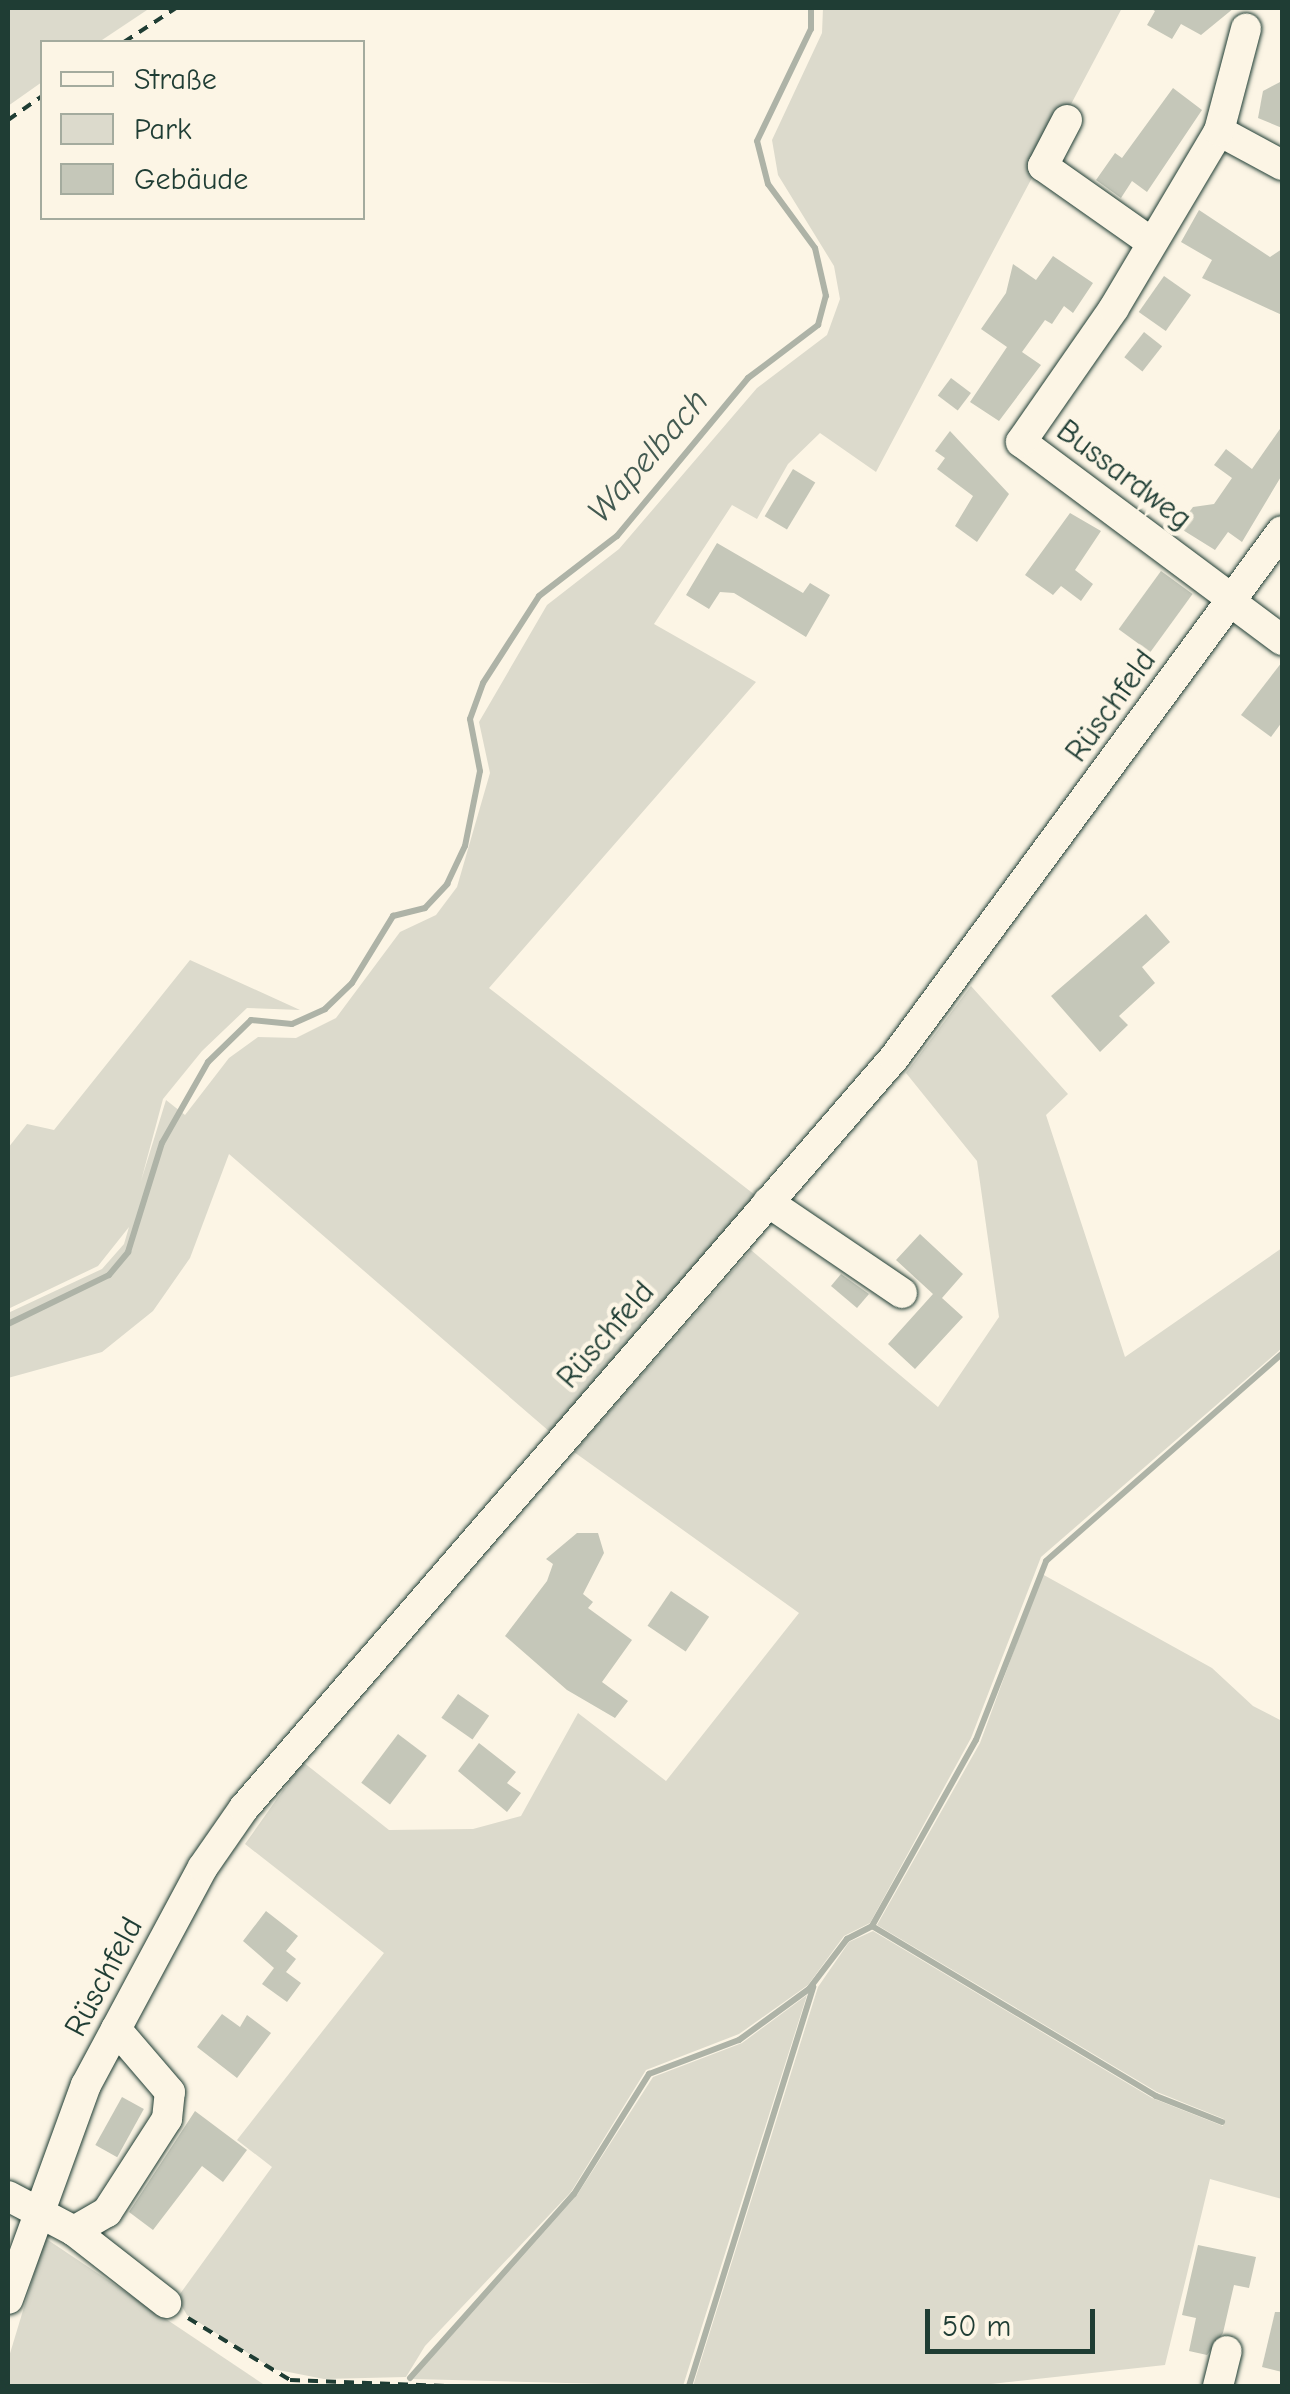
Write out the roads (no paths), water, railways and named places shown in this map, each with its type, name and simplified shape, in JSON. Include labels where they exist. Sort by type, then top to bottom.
[{"type":"street","name":"Bussardweg","points":[[1231,600],[1021,442],[1219,131],[1246,29]]},
{"type":"street","points":[[1067,120],[1043,166],[1151,242]]},
{"type":"street","points":[[1219,131],[1282,166]]},
{"type":"street","name":"Rüschfeld","points":[[8,2299],[34,2214],[116,2030],[244,1808],[894,1058],[1282,531]]},
{"type":"street","points":[[1231,600],[1282,640]]},
{"type":"street","points":[[768,1202],[902,1293]]},
{"type":"street","points":[[74,2232],[107,2212],[166,2119],[170,2092],[116,2030]]},
{"type":"street","points":[[8,2196],[34,2214],[74,2232],[166,2303]]},
{"type":"street","points":[[1218,2386],[1227,2351]]},
{"type":"waterway","name":"Wapelbach","points":[[8,1324],[109,1275],[128,1252],[162,1143],[208,1062],[251,1020],[292,1024],[325,1009],[352,983],[393,916],[425,908],[447,884],[465,846],[480,771],[470,719],[483,683],[539,596],[617,536],[748,378],[818,325],[826,296],[815,248],[768,184],[757,141],[811,29],[811,8]]},
{"type":"waterway","points":[[410,2378],[574,2194],[649,2074],[739,2040],[809,1989],[847,1939],[872,1926],[976,1740],[1046,1561],[1282,1354]]},
{"type":"waterway","points":[[872,1926],[1156,2096],[1222,2122]]},
{"type":"waterway","points":[[689,2386],[813,1987]]}]
